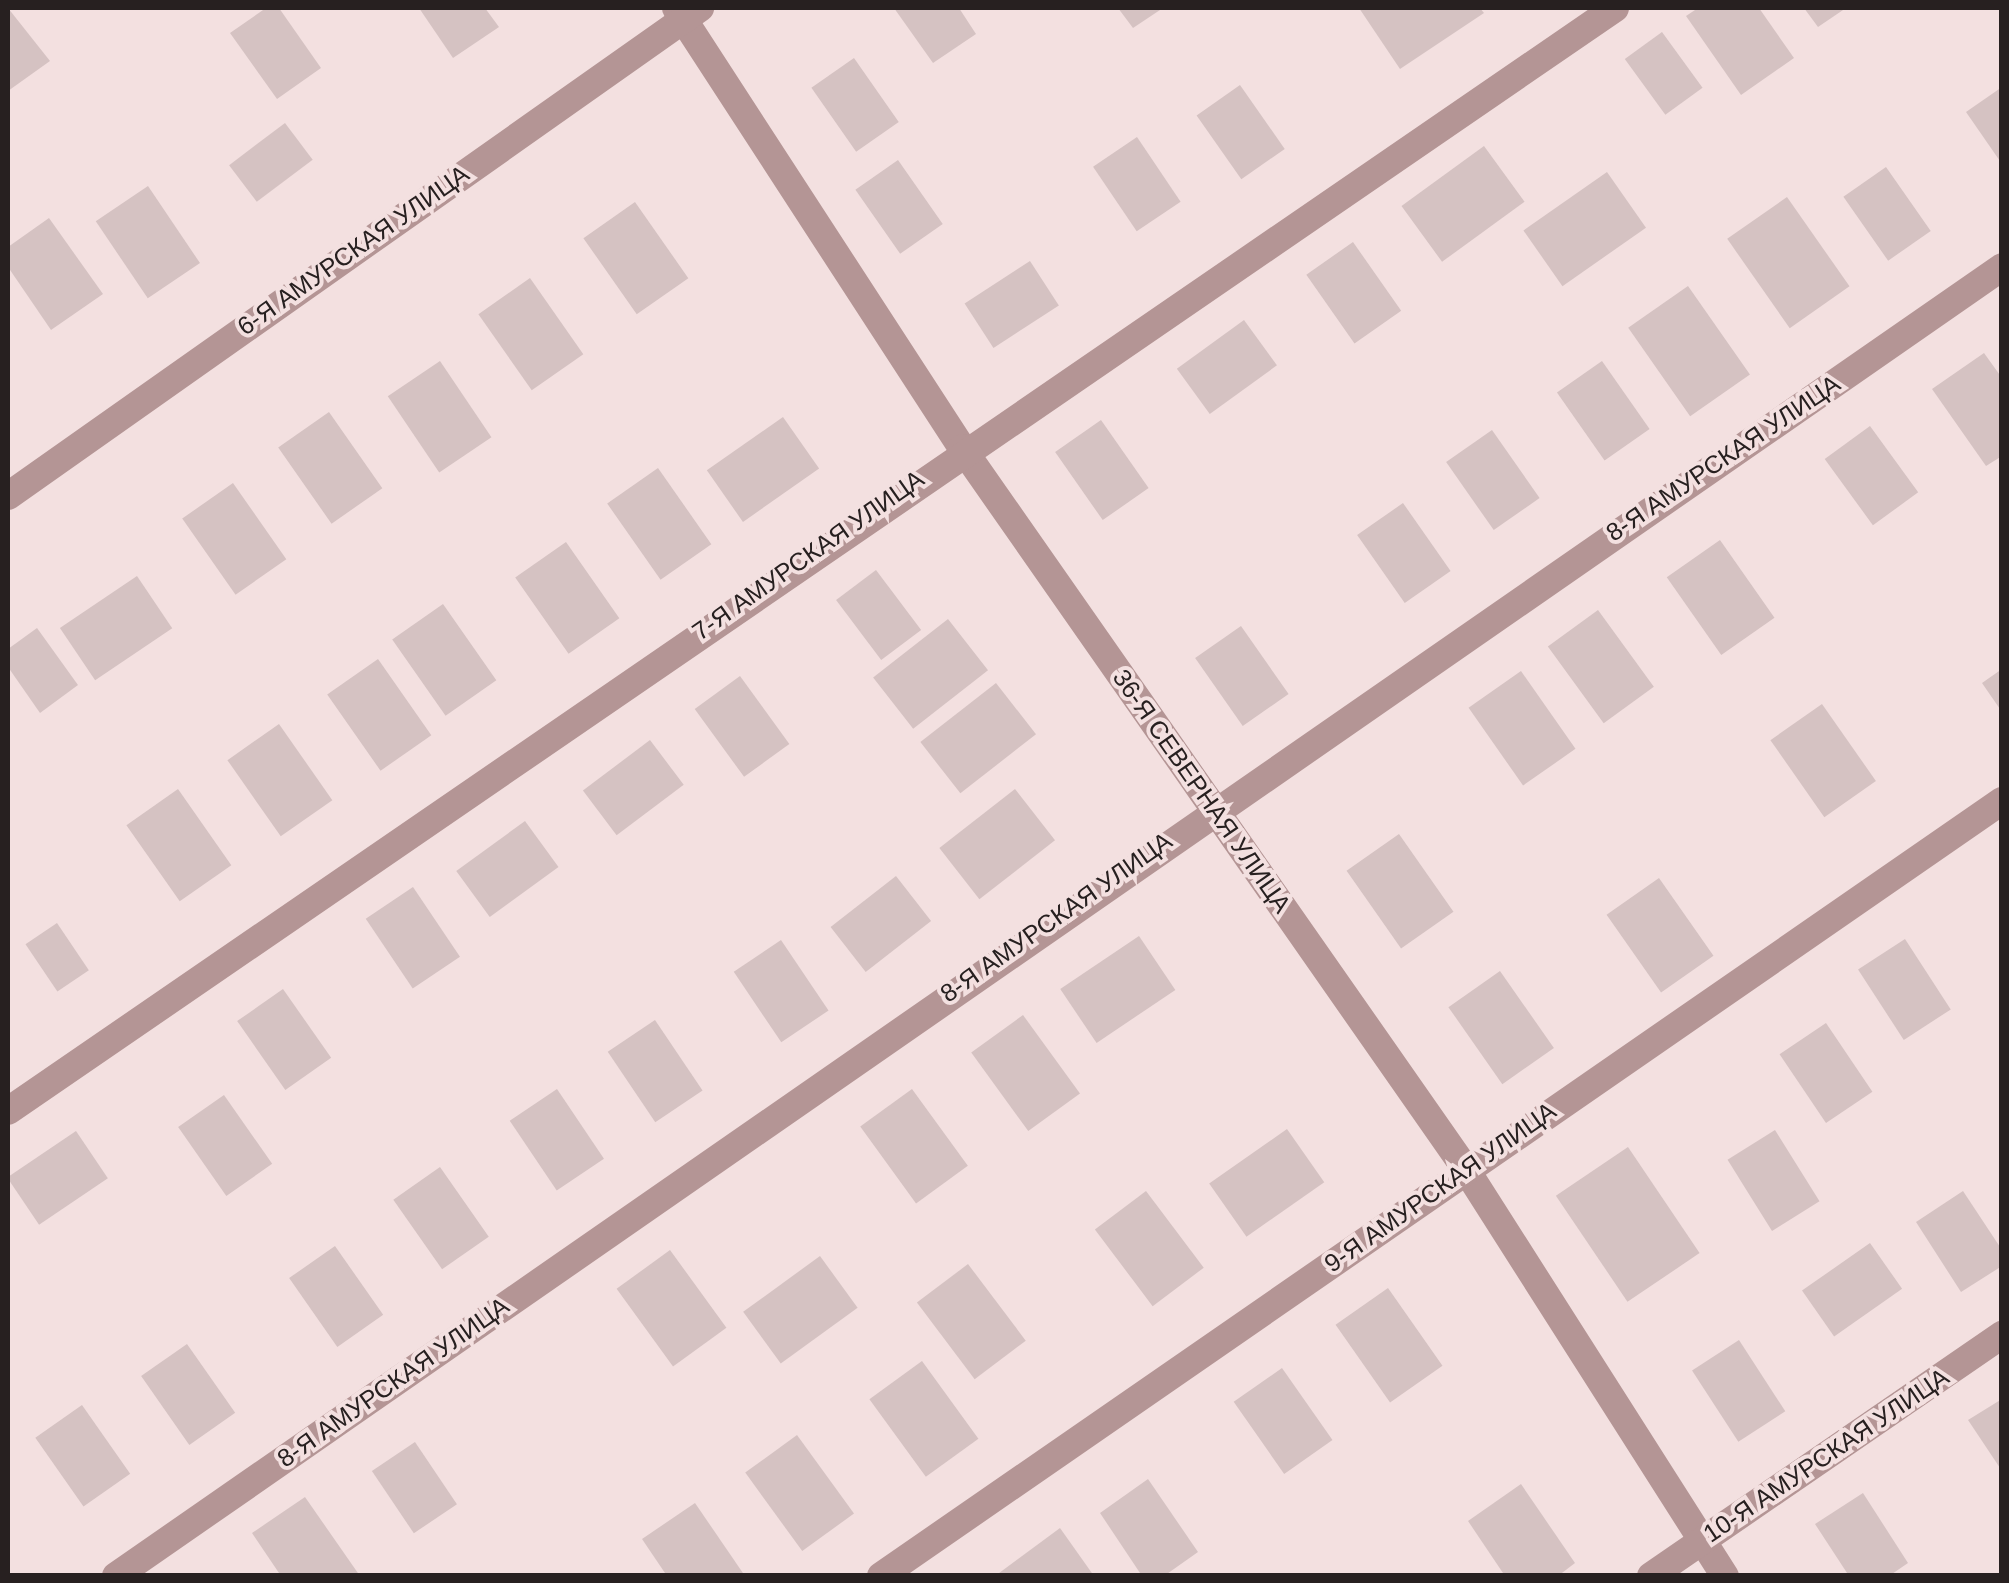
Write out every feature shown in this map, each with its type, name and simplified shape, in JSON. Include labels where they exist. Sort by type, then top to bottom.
[{"type":"street","name":"7-Я АМУРСКАЯ УЛИЦА","points":[[8,1111],[962,448],[1615,8]]},
{"type":"street","name":"36-Я СЕВЕРНАЯ УЛИЦА","points":[[686,11],[962,448],[1465,1168],[1725,1576]]},
{"type":"street","name":"6-Я АМУРСКАЯ УЛИЦА","points":[[8,496],[686,11]]},
{"type":"street","name":"8-Я АМУРСКАЯ УЛИЦА","points":[[116,1576],[1213,807],[2002,268]]},
{"type":"street","name":"9-Я АМУРСКАЯ УЛИЦА","points":[[881,1576],[1465,1168],[2002,802]]},
{"type":"street","name":"10-Я АМУРСКАЯ УЛИЦА","points":[[1651,1576],[2002,1336]]},
{"type":"building","points":[[8,8],[50,61],[8,91]]},
{"type":"building","points":[[266,8],[279,8],[321,68],[277,99],[230,33]]},
{"type":"building","points":[[419,8],[485,8],[499,27],[453,58]]},
{"type":"building","points":[[894,8],[959,8],[976,34],[933,63]]},
{"type":"building","points":[[1118,8],[1163,8],[1133,28]]},
{"type":"building","points":[[1359,8],[1480,8],[1484,13],[1400,69]]},
{"type":"building","points":[[1698,8],[1759,8],[1794,58],[1741,95],[1686,16]]},
{"type":"building","points":[[1804,8],[1846,8],[1818,27]]},
{"type":"building","points":[[1662,32],[1703,88],[1665,115],[1625,59]]},
{"type":"building","points":[[854,58],[899,122],[856,152],[811,88]]},
{"type":"building","points":[[1240,85],[1285,149],[1241,179],[1197,115]]},
{"type":"building","points":[[2002,87],[2002,164],[1966,112]]},
{"type":"building","points":[[285,123],[313,160],[257,202],[229,165]]},
{"type":"building","points":[[1137,137],[1181,202],[1137,231],[1093,167]]},
{"type":"building","points":[[1484,146],[1525,202],[1442,262],[1401,206]]},
{"type":"building","points":[[898,160],[943,224],[900,254],[855,190]]},
{"type":"building","points":[[1886,167],[1931,231],[1888,261],[1843,197]]},
{"type":"building","points":[[1607,172],[1646,228],[1562,286],[1523,231]]},
{"type":"building","points":[[148,186],[200,263],[148,298],[96,221]]},
{"type":"building","points":[[1787,197],[1850,286],[1790,328],[1727,239]]},
{"type":"building","points":[[635,202],[688,278],[637,314],[583,238]]},
{"type":"building","points":[[49,218],[103,294],[51,330],[8,267],[8,247]]},
{"type":"building","points":[[1353,242],[1401,311],[1354,344],[1306,275]]},
{"type":"building","points":[[1030,261],[1059,305],[993,348],[965,303]]},
{"type":"building","points":[[530,278],[583,354],[532,390],[478,314]]},
{"type":"building","points":[[1688,286],[1750,374],[1690,416],[1628,328]]},
{"type":"building","points":[[1244,320],[1277,365],[1210,414],[1177,369]]},
{"type":"building","points":[[1984,353],[2002,378],[2002,456],[1986,466],[1932,389]]},
{"type":"building","points":[[440,361],[491,437],[439,473],[388,396]]},
{"type":"building","points":[[1602,361],[1650,429],[1605,461],[1557,393]]},
{"type":"building","points":[[329,412],[382,488],[332,524],[278,448]]},
{"type":"building","points":[[783,417],[819,469],[743,522],[707,470]]},
{"type":"building","points":[[1101,420],[1149,488],[1103,520],[1055,452]]},
{"type":"building","points":[[1870,426],[1918,492],[1873,525],[1825,459]]},
{"type":"building","points":[[1492,430],[1540,498],[1494,530],[1446,462]]},
{"type":"building","points":[[658,468],[711,544],[661,580],[607,504]]},
{"type":"building","points":[[233,483],[286,559],[236,595],[182,519]]},
{"type":"building","points":[[1403,503],[1451,571],[1405,603],[1357,535]]},
{"type":"building","points":[[1720,540],[1774,618],[1721,655],[1667,577]]},
{"type":"building","points":[[566,542],[619,618],[569,654],[515,578]]},
{"type":"building","points":[[876,570],[921,630],[881,660],[836,600]]},
{"type":"building","points":[[137,576],[172,628],[95,680],[60,628]]},
{"type":"building","points":[[443,604],[496,680],[446,716],[392,640]]},
{"type":"building","points":[[1598,610],[1654,687],[1604,723],[1548,646]]},
{"type":"building","points":[[948,619],[988,670],[913,729],[873,677]]},
{"type":"building","points":[[1241,626],[1289,694],[1243,726],[1195,658]]},
{"type":"building","points":[[37,628],[78,685],[40,713],[8,667],[8,649]]},
{"type":"building","points":[[378,659],[431,735],[381,771],[327,695]]},
{"type":"building","points":[[2002,669],[2002,712],[1982,683]]},
{"type":"building","points":[[1521,671],[1575,749],[1523,786],[1469,708]]},
{"type":"building","points":[[740,676],[789,744],[744,777],[695,709]]},
{"type":"building","points":[[996,683],[1036,734],[960,793],[920,742]]},
{"type":"building","points":[[1822,704],[1876,781],[1824,817],[1770,740]]},
{"type":"building","points":[[279,724],[332,800],[281,836],[227,760]]},
{"type":"building","points":[[650,740],[684,785],[617,835],[583,791]]},
{"type":"building","points":[[178,789],[231,865],[180,901],[126,825]]},
{"type":"building","points":[[1015,789],[1055,840],[979,899],[939,848]]},
{"type":"building","points":[[525,821],[559,867],[490,917],[456,871]]},
{"type":"building","points":[[1399,834],[1453,912],[1401,949],[1347,871]]},
{"type":"building","points":[[896,876],[931,921],[866,972],[831,927]]},
{"type":"building","points":[[1659,878],[1713,956],[1661,993],[1607,915]]},
{"type":"building","points":[[413,887],[460,957],[413,989],[366,919]]},
{"type":"building","points":[[57,923],[89,970],[57,992],[25,944]]},
{"type":"building","points":[[1139,936],[1175,990],[1097,1043],[1060,989]]},
{"type":"building","points":[[1905,939],[1951,1009],[1904,1040],[1858,969]]},
{"type":"building","points":[[781,940],[829,1010],[781,1042],[734,972]]},
{"type":"building","points":[[1500,971],[1554,1048],[1502,1084],[1448,1007]]},
{"type":"building","points":[[283,989],[331,1058],[285,1090],[237,1021]]},
{"type":"building","points":[[1023,1015],[1080,1093],[1028,1131],[971,1053]]},
{"type":"building","points":[[655,1020],[703,1090],[655,1122],[608,1052]]},
{"type":"building","points":[[1826,1023],[1872,1092],[1826,1123],[1780,1054]]},
{"type":"building","points":[[557,1089],[604,1159],[557,1191],[510,1121]]},
{"type":"building","points":[[912,1089],[968,1166],[916,1203],[860,1127]]},
{"type":"building","points":[[224,1095],[272,1164],[226,1196],[178,1127]]},
{"type":"building","points":[[1287,1129],[1324,1182],[1246,1237],[1209,1183]]},
{"type":"building","points":[[1775,1130],[1820,1201],[1772,1231],[1728,1160]]},
{"type":"building","points":[[76,1131],[108,1178],[39,1225],[8,1177]]},
{"type":"building","points":[[1628,1147],[1700,1253],[1627,1302],[1556,1196]]},
{"type":"building","points":[[440,1167],[489,1237],[442,1269],[393,1200]]},
{"type":"building","points":[[1146,1191],[1204,1268],[1153,1306],[1095,1230]]},
{"type":"building","points":[[1963,1191],[2002,1250],[2002,1266],[1961,1292],[1916,1222]]},
{"type":"building","points":[[1870,1243],[1902,1289],[1834,1336],[1802,1291]]},
{"type":"building","points":[[335,1246],[383,1315],[337,1347],[289,1278]]},
{"type":"building","points":[[670,1250],[726,1328],[673,1366],[617,1289]]},
{"type":"building","points":[[820,1256],[858,1308],[781,1364],[743,1312]]},
{"type":"building","points":[[968,1264],[1026,1341],[975,1379],[917,1303]]},
{"type":"building","points":[[1388,1288],[1442,1366],[1390,1403],[1336,1325]]},
{"type":"building","points":[[1739,1340],[1785,1411],[1738,1442],[1692,1370]]},
{"type":"building","points":[[187,1344],[235,1413],[189,1445],[141,1376]]},
{"type":"building","points":[[922,1361],[978,1439],[926,1477],[869,1399]]},
{"type":"building","points":[[1282,1368],[1332,1440],[1284,1474],[1234,1402]]},
{"type":"building","points":[[2002,1399],[2002,1471],[1968,1420]]},
{"type":"building","points":[[82,1405],[130,1474],[83,1507],[35,1438]]},
{"type":"building","points":[[797,1435],[854,1513],[802,1551],[745,1473]]},
{"type":"building","points":[[415,1442],[457,1504],[414,1533],[372,1471]]},
{"type":"building","points":[[1148,1479],[1198,1552],[1164,1576],[1142,1576],[1100,1513]]},
{"type":"building","points":[[1521,1484],[1575,1563],[1558,1576],[1505,1576],[1468,1521]]},
{"type":"building","points":[[1863,1493],[1908,1563],[1889,1576],[1849,1576],[1815,1524]]},
{"type":"building","points":[[305,1497],[360,1576],[281,1576],[252,1533]]},
{"type":"building","points":[[695,1503],[745,1576],[667,1576],[642,1539]]},
{"type":"building","points":[[1060,1528],[1094,1576],[995,1576]]}]
